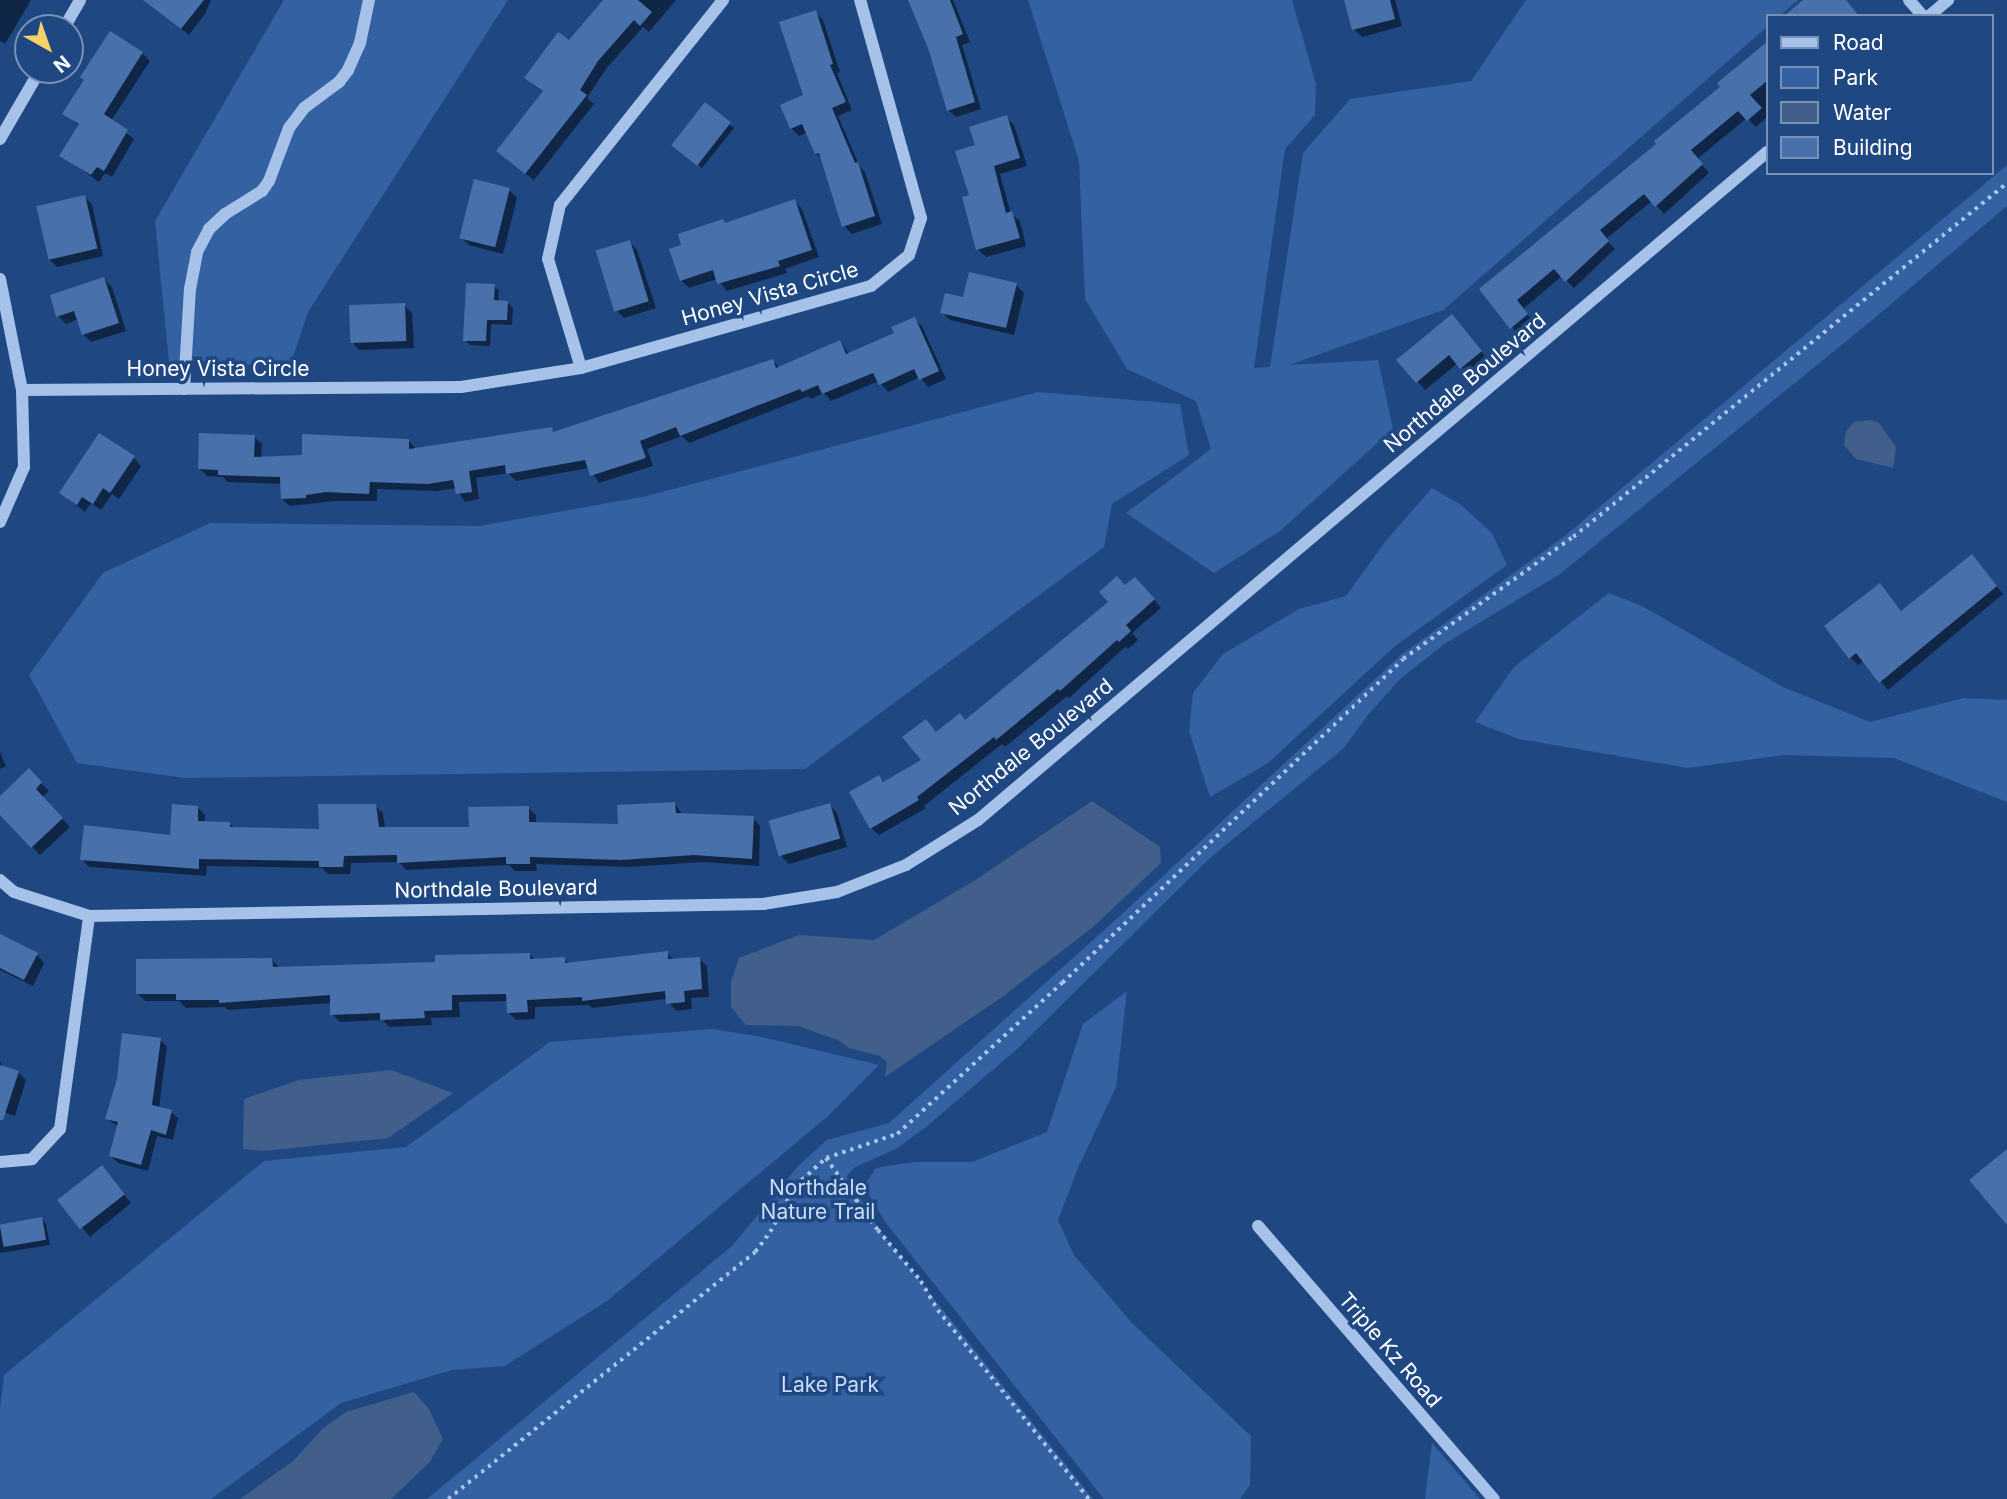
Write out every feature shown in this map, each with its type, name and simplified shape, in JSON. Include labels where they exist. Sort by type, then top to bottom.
[{"type":"street","points":[[184,389],[190,289],[197,252],[209,229],[225,214],[262,191],[270,181],[289,128],[304,108],[339,82],[348,70],[360,43],[369,0]]},
{"type":"street","points":[[581,368],[548,259],[559,205],[723,0]]},
{"type":"street","name":"Honey Vista Circle","points":[[22,390],[461,387],[581,368],[871,286],[909,255],[921,218],[860,0]]},
{"type":"street","points":[[1909,0],[1921,14]]},
{"type":"street","points":[[1931,14],[1948,0]]},
{"type":"street","points":[[0,139],[32,84]]},
{"type":"street","name":"Northdale Boulevard","points":[[0,880],[14,892],[89,916],[763,904],[837,892],[906,865],[978,820],[1766,153]]},
{"type":"street","points":[[0,279],[22,390],[24,467],[0,522]]},
{"type":"street","points":[[0,1162],[32,1159],[60,1129],[89,916]]},
{"type":"street","name":"Triple Kz Road","points":[[1258,1226],[1494,1499]]},
{"type":"path","points":[[448,1499],[755,1252],[770,1232],[795,1186],[826,1158],[897,1134],[1073,974],[1403,659],[1573,537],[2007,183]]},
{"type":"path","points":[[826,1158],[878,1230],[921,1281],[938,1310],[1089,1499]]},
{"type":"green space","points":[[284,0],[508,0],[308,312],[290,366],[169,362],[155,221]]},
{"type":"green space","points":[[1028,0],[1292,0],[1316,84],[1315,115],[1285,149],[1254,368],[1270,367],[1303,153],[1350,99],[1471,81],[1526,0],[1798,0],[1782,14],[1766,14],[1766,28],[1443,310],[1289,365],[1378,360],[1393,429],[1280,531],[1214,573],[1126,513],[1211,449],[1196,401],[1127,369],[1085,299],[1079,161]]},
{"type":"green space","points":[[2007,165],[2007,206],[1871,321],[1560,574],[1446,643],[1400,679],[1367,716],[1344,748],[1210,858],[1016,1050],[926,1127],[896,1149],[855,1167],[847,1176],[878,1228],[1093,1499],[427,1499],[732,1246],[798,1166],[827,1140],[889,1123],[1121,915],[1401,655],[1566,535]]},
{"type":"green space","points":[[1038,392],[1180,404],[1189,455],[1112,504],[1104,547],[805,769],[185,778],[77,763],[29,675],[103,573],[210,523],[480,526],[647,496]]},
{"type":"green space","points":[[1432,488],[1461,505],[1492,533],[1507,565],[1394,647],[1268,763],[1210,797],[1189,731],[1193,693],[1223,654],[1299,609],[1346,596],[1385,542]]},
{"type":"green space","points":[[1609,593],[1642,606],[1783,687],[1870,722],[1964,698],[2007,700],[2007,802],[1894,758],[1784,755],[1688,768],[1519,739],[1475,722],[1514,667]]},
{"type":"green space","points":[[1127,991],[1116,1087],[1078,1168],[1058,1220],[1074,1255],[1132,1323],[1251,1436],[1250,1485],[1240,1499],[1104,1499],[886,1223],[864,1186],[875,1169],[881,1167],[915,1162],[972,1162],[1047,1132],[1083,1024]]},
{"type":"green space","points":[[712,1029],[762,1037],[879,1065],[828,1116],[607,1301],[505,1366],[452,1370],[341,1403],[211,1499],[0,1499],[0,1410],[4,1375],[264,1161],[406,1147],[550,1042]]},
{"type":"green space","points":[[1432,1443],[1480,1499],[1425,1499]]},
{"type":"water","points":[[1872,420],[1879,423],[1896,447],[1893,468],[1856,459],[1844,445],[1846,431],[1854,422]]},
{"type":"water","points":[[1092,801],[1160,847],[1161,863],[1093,927],[1002,997],[885,1077],[887,1062],[880,1056],[849,1048],[838,1040],[798,1026],[746,1025],[731,1007],[731,982],[739,958],[799,935],[874,940],[974,881]]},
{"type":"water","points":[[391,1070],[453,1093],[388,1138],[264,1151],[243,1149],[244,1099],[299,1080]]},
{"type":"water","points":[[414,1392],[429,1409],[443,1439],[429,1463],[391,1499],[240,1499],[293,1461],[323,1428],[346,1412]]},
{"type":"building","points":[[143,0],[204,0],[181,29]]},
{"type":"building","points":[[603,0],[638,0],[652,12],[640,26],[634,20],[598,61],[580,90],[587,95],[525,174],[496,151],[543,91],[524,78],[558,32],[569,40]]},
{"type":"building","points":[[908,0],[950,0],[963,34],[956,37],[975,102],[947,111],[928,48]]},
{"type":"building","points":[[1344,0],[1390,0],[1395,19],[1352,30]]},
{"type":"building","points":[[1803,0],[1846,0],[1857,14],[1786,14]]},
{"type":"building","points":[[816,10],[833,64],[830,65],[846,102],[832,108],[855,163],[858,162],[875,216],[842,227],[819,153],[815,154],[802,124],[790,129],[780,105],[803,95],[779,22]]},
{"type":"building","points":[[110,31],[143,52],[104,114],[128,130],[104,171],[97,167],[91,175],[59,156],[79,124],[62,114],[84,84],[84,71]]},
{"type":"building","points":[[1766,43],[1766,82],[1750,95],[1762,108],[1747,121],[1738,111],[1691,150],[1703,164],[1655,207],[1644,194],[1600,230],[1609,241],[1565,282],[1554,269],[1517,300],[1528,314],[1510,329],[1479,289],[1656,144],[1654,141],[1720,87],[1717,83]]},
{"type":"building","points":[[705,102],[731,122],[697,166],[671,145]]},
{"type":"building","points":[[1007,115],[1020,158],[994,166],[1006,213],[1012,211],[1020,238],[976,250],[962,197],[969,195],[955,151],[975,145],[969,127]]},
{"type":"building","points":[[474,179],[510,188],[495,247],[459,238]]},
{"type":"building","points":[[85,195],[97,249],[49,260],[36,206]]},
{"type":"building","points":[[795,199],[812,250],[778,261],[780,266],[717,284],[713,270],[680,281],[669,249],[681,245],[678,234],[723,219],[725,223]]},
{"type":"building","points":[[630,240],[649,301],[614,312],[596,251]]},
{"type":"building","points":[[969,272],[1017,283],[1006,328],[940,313],[945,293],[963,297]]},
{"type":"building","points":[[104,277],[119,323],[82,335],[74,311],[56,317],[50,295]]},
{"type":"building","points":[[466,283],[495,284],[494,300],[508,301],[507,320],[487,320],[486,341],[463,341]]},
{"type":"building","points":[[405,303],[406,341],[350,343],[349,305]]},
{"type":"building","points":[[1452,314],[1482,351],[1460,369],[1449,355],[1416,383],[1396,360]]},
{"type":"building","points":[[915,317],[939,371],[919,380],[914,369],[879,385],[873,373],[822,394],[818,385],[802,392],[800,389],[680,436],[676,427],[640,441],[646,458],[590,476],[585,460],[506,474],[505,465],[469,471],[472,492],[456,494],[453,480],[428,484],[370,482],[369,494],[326,492],[306,495],[306,498],[281,499],[280,477],[218,475],[218,470],[198,469],[199,433],[255,435],[254,457],[302,455],[302,434],[409,439],[409,449],[552,427],[553,432],[773,359],[776,368],[840,340],[846,354],[894,333],[891,327]]},
{"type":"building","points":[[99,433],[135,456],[110,493],[103,488],[93,504],[82,497],[77,505],[59,493]]},
{"type":"building","points":[[1972,554],[1997,586],[1879,683],[1856,653],[1849,659],[1824,626],[1880,583],[1901,611]]},
{"type":"building","points":[[1117,576],[1125,585],[1135,577],[1155,599],[1126,625],[1131,631],[1119,642],[1117,640],[1060,691],[1058,689],[996,740],[994,737],[917,797],[919,800],[870,829],[849,792],[879,775],[883,782],[921,760],[902,737],[926,719],[936,732],[960,713],[965,720],[1108,602],[1099,592]]},
{"type":"building","points":[[29,768],[42,782],[36,789],[63,818],[31,848],[0,815],[0,796]]},
{"type":"building","points":[[675,802],[676,813],[754,816],[752,859],[694,855],[621,860],[530,857],[530,864],[506,864],[506,857],[397,863],[397,855],[344,856],[343,867],[319,867],[319,861],[199,859],[199,869],[80,860],[84,825],[170,835],[172,804],[198,806],[198,821],[230,822],[230,827],[319,829],[318,804],[376,804],[379,827],[469,827],[468,807],[529,806],[529,822],[618,824],[617,805]]},
{"type":"building","points":[[830,803],[840,839],[779,856],[768,821]]},
{"type":"building","points":[[0,934],[38,953],[24,980],[0,968]]},
{"type":"building","points":[[668,951],[668,959],[700,957],[702,989],[684,991],[685,1002],[666,1004],[665,991],[582,1001],[582,997],[527,1000],[528,1012],[507,1013],[506,994],[452,995],[452,1010],[424,1011],[425,1018],[380,1020],[380,1013],[330,1015],[330,995],[219,1003],[219,1000],[176,1000],[176,994],[136,994],[136,959],[272,958],[273,967],[435,962],[435,955],[530,953],[530,959],[565,957],[565,963]]},
{"type":"building","points":[[122,1033],[161,1038],[152,1105],[172,1110],[166,1135],[151,1130],[141,1165],[109,1156],[118,1122],[105,1119],[117,1079]]},
{"type":"building","points":[[0,1065],[19,1071],[3,1120],[0,1120]]},
{"type":"building","points":[[2007,1149],[2007,1225],[1969,1180]]},
{"type":"building","points":[[102,1165],[125,1194],[80,1229],[57,1200]]},
{"type":"building","points":[[42,1217],[46,1240],[4,1247],[0,1224]]},
{"type":"park label","name":"Northdale Nature Trail","points":[[818,1200]]},
{"type":"park label","name":"Lake Park","points":[[830,1385]]}]
